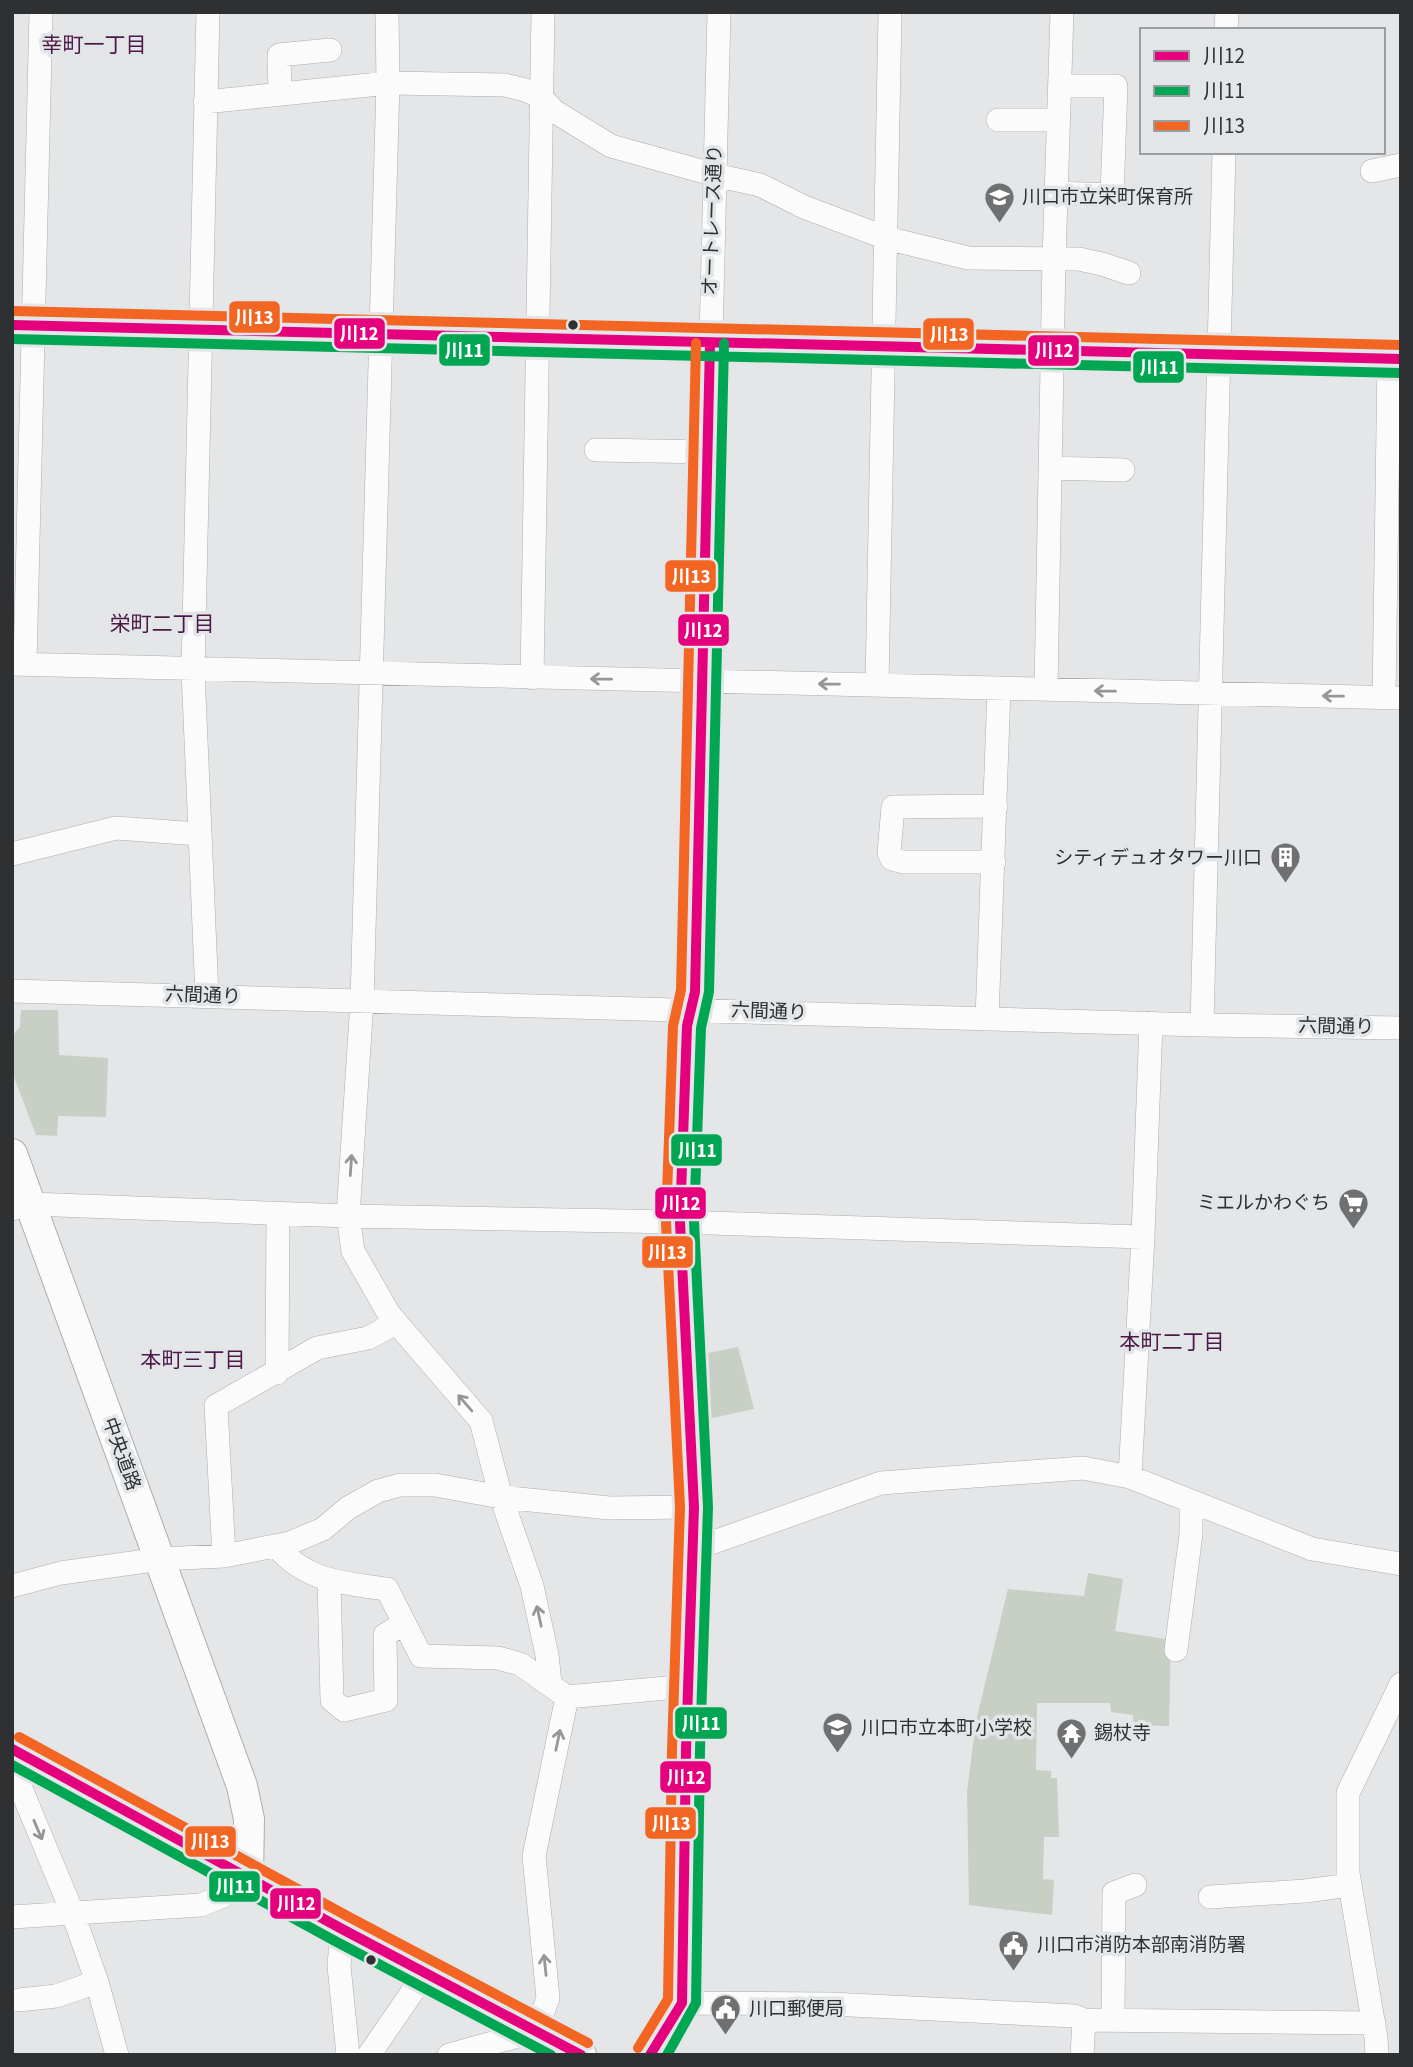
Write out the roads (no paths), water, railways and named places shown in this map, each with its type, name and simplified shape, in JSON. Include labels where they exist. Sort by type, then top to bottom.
[{"type":"main road","name":"中央道路","points":[[12,1154],[22,1206],[160,1559],[242,1786],[249,1819],[248,1877]]},
{"type":"main road","points":[[12,1749],[342,1929],[581,2055]]},
{"type":"street","points":[[22,326],[1395,359],[1392,698],[19,664],[22,326],[41,12]]},
{"type":"street","points":[[207,996],[193,670],[208,12]]},
{"type":"street","points":[[387,12],[388,83],[362,1001],[348,1216],[353,1251],[396,1323],[481,1421],[501,1497],[532,1586],[547,1655],[559,1690],[534,1856],[548,1998],[536,2031],[449,2055]]},
{"type":"street","points":[[532,678],[543,12]]},
{"type":"street","name":"オートレース通り","points":[[682,2003],[694,1507],[680,1222],[687,1026],[695,992],[719,12]]},
{"type":"street","points":[[877,685],[890,12]]},
{"type":"street","points":[[1046,690],[1054,259],[1062,12]]},
{"type":"street","points":[[280,94],[279,55],[330,50]]},
{"type":"street","points":[[205,102],[388,83],[505,85],[541,97],[554,111],[611,146],[760,185],[804,207],[886,238],[968,258],[1079,259],[1129,273]]},
{"type":"street","points":[[1056,193],[1112,195],[1116,86],[1060,86]]},
{"type":"street","points":[[998,120],[1058,120]]},
{"type":"street","points":[[1202,1025],[1223,154]]},
{"type":"street","points":[[1372,171],[1401,165]]},
{"type":"street","points":[[596,450],[708,452]]},
{"type":"street","points":[[1050,468],[1123,470]]},
{"type":"street","points":[[987,1018],[999,689]]},
{"type":"street","points":[[994,862],[903,862],[892,859],[889,853],[893,807],[996,806]]},
{"type":"street","points":[[12,854],[116,828],[198,834]]},
{"type":"street","name":"六間通り","points":[[12,991],[1202,1025],[1401,1028]]},
{"type":"street","points":[[1130,1477],[1151,1023]]},
{"type":"street","points":[[22,1206],[680,1222],[1143,1237]]},
{"type":"street","points":[[276,1373],[278,1214]]},
{"type":"street","points":[[224,1556],[216,1406],[317,1349],[368,1338],[396,1323]]},
{"type":"street","points":[[694,1549],[881,1483],[1083,1468],[1130,1477],[1312,1549],[1401,1564]]},
{"type":"street","points":[[12,1586],[61,1573],[160,1559],[224,1556],[290,1543],[323,1529],[348,1508],[378,1491],[400,1485],[435,1485],[501,1497],[609,1508],[694,1507]]},
{"type":"street","points":[[1176,1650],[1191,1534],[1191,1501]]},
{"type":"street","points":[[276,1546],[289,1561],[329,1581],[387,1590],[421,1656],[498,1658],[520,1664],[559,1690],[689,1686]]},
{"type":"street","points":[[329,1581],[332,1700],[337,1706],[344,1710],[386,1700],[385,1635],[403,1624]]},
{"type":"street","points":[[1377,2055],[1350,1885],[1348,1793],[1401,1684]]},
{"type":"street","points":[[12,1767],[73,1914],[97,1982],[117,2055]]},
{"type":"street","points":[[12,1917],[201,1905],[223,1896],[248,1877]]},
{"type":"street","points":[[1113,2021],[1114,1893],[1135,1885]]},
{"type":"street","points":[[1210,1897],[1305,1891],[1350,1885]]},
{"type":"street","points":[[342,1929],[340,1966],[348,2055]]},
{"type":"street","points":[[369,2055],[426,1972]]},
{"type":"street","points":[[19,2000],[56,1996],[97,1982]]},
{"type":"street","points":[[650,2055],[682,2003],[844,2005],[1074,2016],[1084,2020],[1113,2021],[1374,2023]]},
{"type":"street","points":[[1082,2055],[1084,2020]]},
{"type":"place","name":"川口市立栄町保育所","points":[[999,224]]},
{"type":"place","name":"シティデュオタワー川口","points":[[1285,885]]},
{"type":"place","name":"ミエルかわぐち","points":[[1353,1230]]},
{"type":"place","name":"川口市立本町小学校","points":[[838,1755]]},
{"type":"place","name":"錫杖寺","points":[[1071,1760]]},
{"type":"place","name":"川口市消防本部南消防署","points":[[1014,1972]]},
{"type":"place","name":"川口郵便局","points":[[726,2036]]},
{"type":"district","name":"幸町一丁目","points":[[94,45]]},
{"type":"district","name":"栄町二丁目","points":[[162,624]]},
{"type":"district","name":"本町二丁目","points":[[1172,1342]]},
{"type":"district","name":"本町三丁目","points":[[193,1360]]}]
